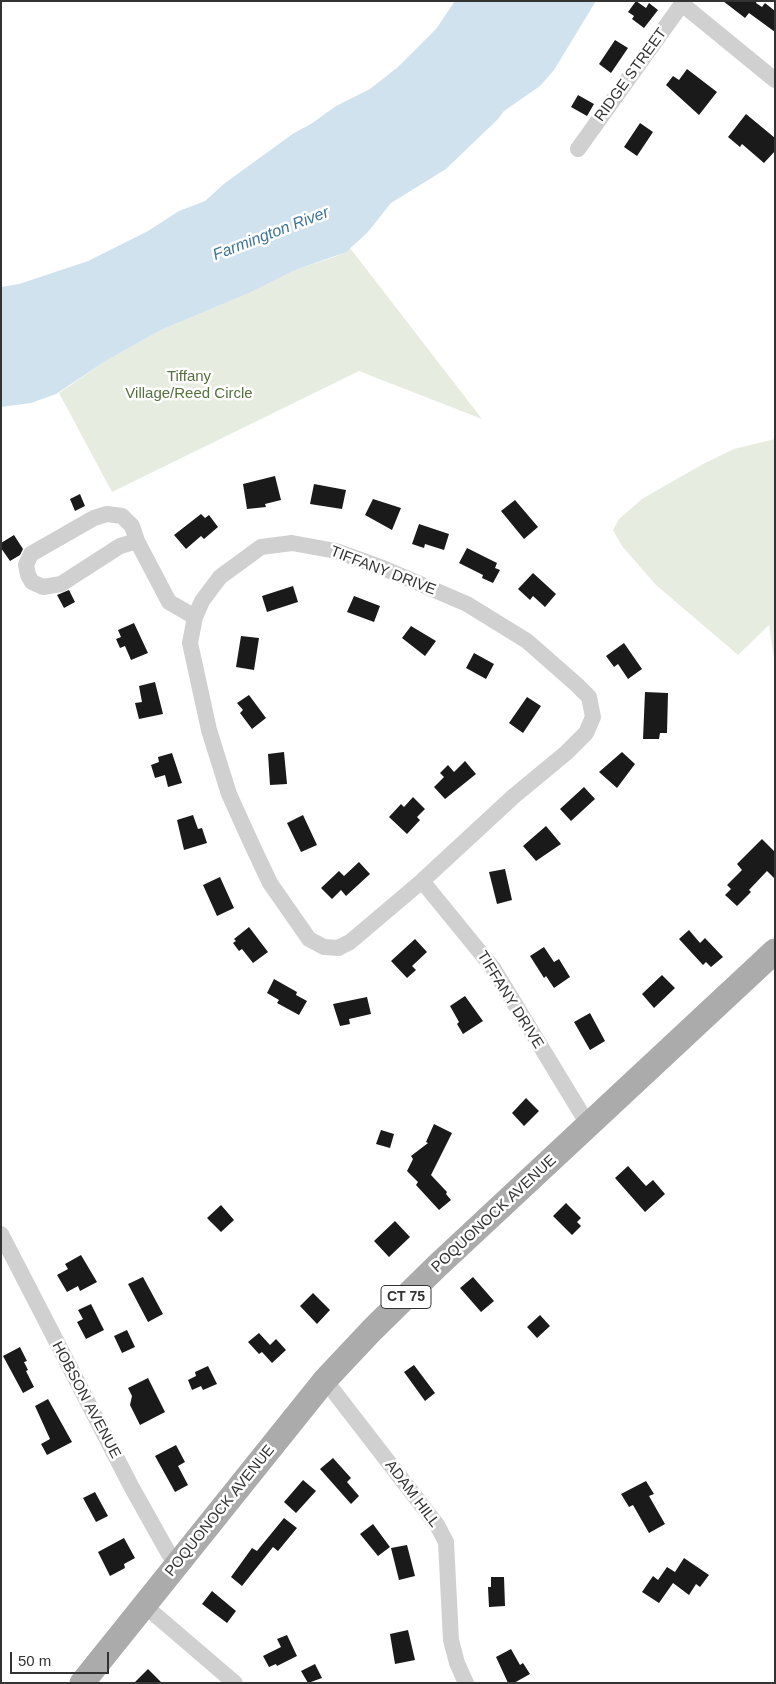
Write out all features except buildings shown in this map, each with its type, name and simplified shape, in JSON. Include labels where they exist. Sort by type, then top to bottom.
[{"type":"main road","name":"POQUONOCK AVENUE","points":[[82,1683],[325,1380],[436,1267],[775,951]]},
{"type":"street","points":[[683,2],[775,80]]},
{"type":"street","name":"RIDGE STREET","points":[[578,149],[683,2]]},
{"type":"street","points":[[137,542],[120,546],[61,584],[43,587],[32,582],[28,575],[26,565],[31,554],[94,518],[107,514],[122,516],[132,526],[137,542],[169,602],[196,617]]},
{"type":"street","name":"TIFFANY DRIVE","points":[[292,543],[336,551],[383,568],[467,604],[527,641],[589,697],[593,717],[586,733],[464,841],[422,882],[350,942],[338,948],[324,947],[309,938],[270,883],[230,794],[209,730],[190,643],[202,601],[220,577],[261,547],[292,543]]},
{"type":"street","name":"TIFFANY DRIVE","points":[[422,882],[493,968],[588,1126]]},
{"type":"street","name":"HOBSON AVENUE","points":[[1,1234],[136,1495],[169,1554],[178,1562]]},
{"type":"street","name":"ADAM HILL","points":[[325,1380],[438,1525],[446,1542],[451,1640],[457,1663],[466,1683]]},
{"type":"street","points":[[145,1606],[235,1683]]},
{"type":"green space","name":"Tiffany Village/Reed Circle","points":[[350,248],[482,419],[359,371],[112,492],[59,393],[107,360],[161,330],[249,293],[293,271],[337,256]]},
{"type":"green space","points":[[775,439],[775,665],[769,625],[738,655],[656,585],[622,546],[613,530],[619,519],[642,499],[703,464],[734,449]]},
{"type":"water","name":"Farmington River","points":[[455,1],[596,1],[554,70],[540,86],[504,111],[446,169],[391,203],[367,233],[346,252],[293,271],[249,293],[161,330],[107,360],[56,394],[31,403],[1,407],[1,287],[19,284],[88,261],[148,231],[179,211],[205,201],[225,183],[294,133],[311,124],[336,106],[370,89],[398,67],[436,29]]}]
